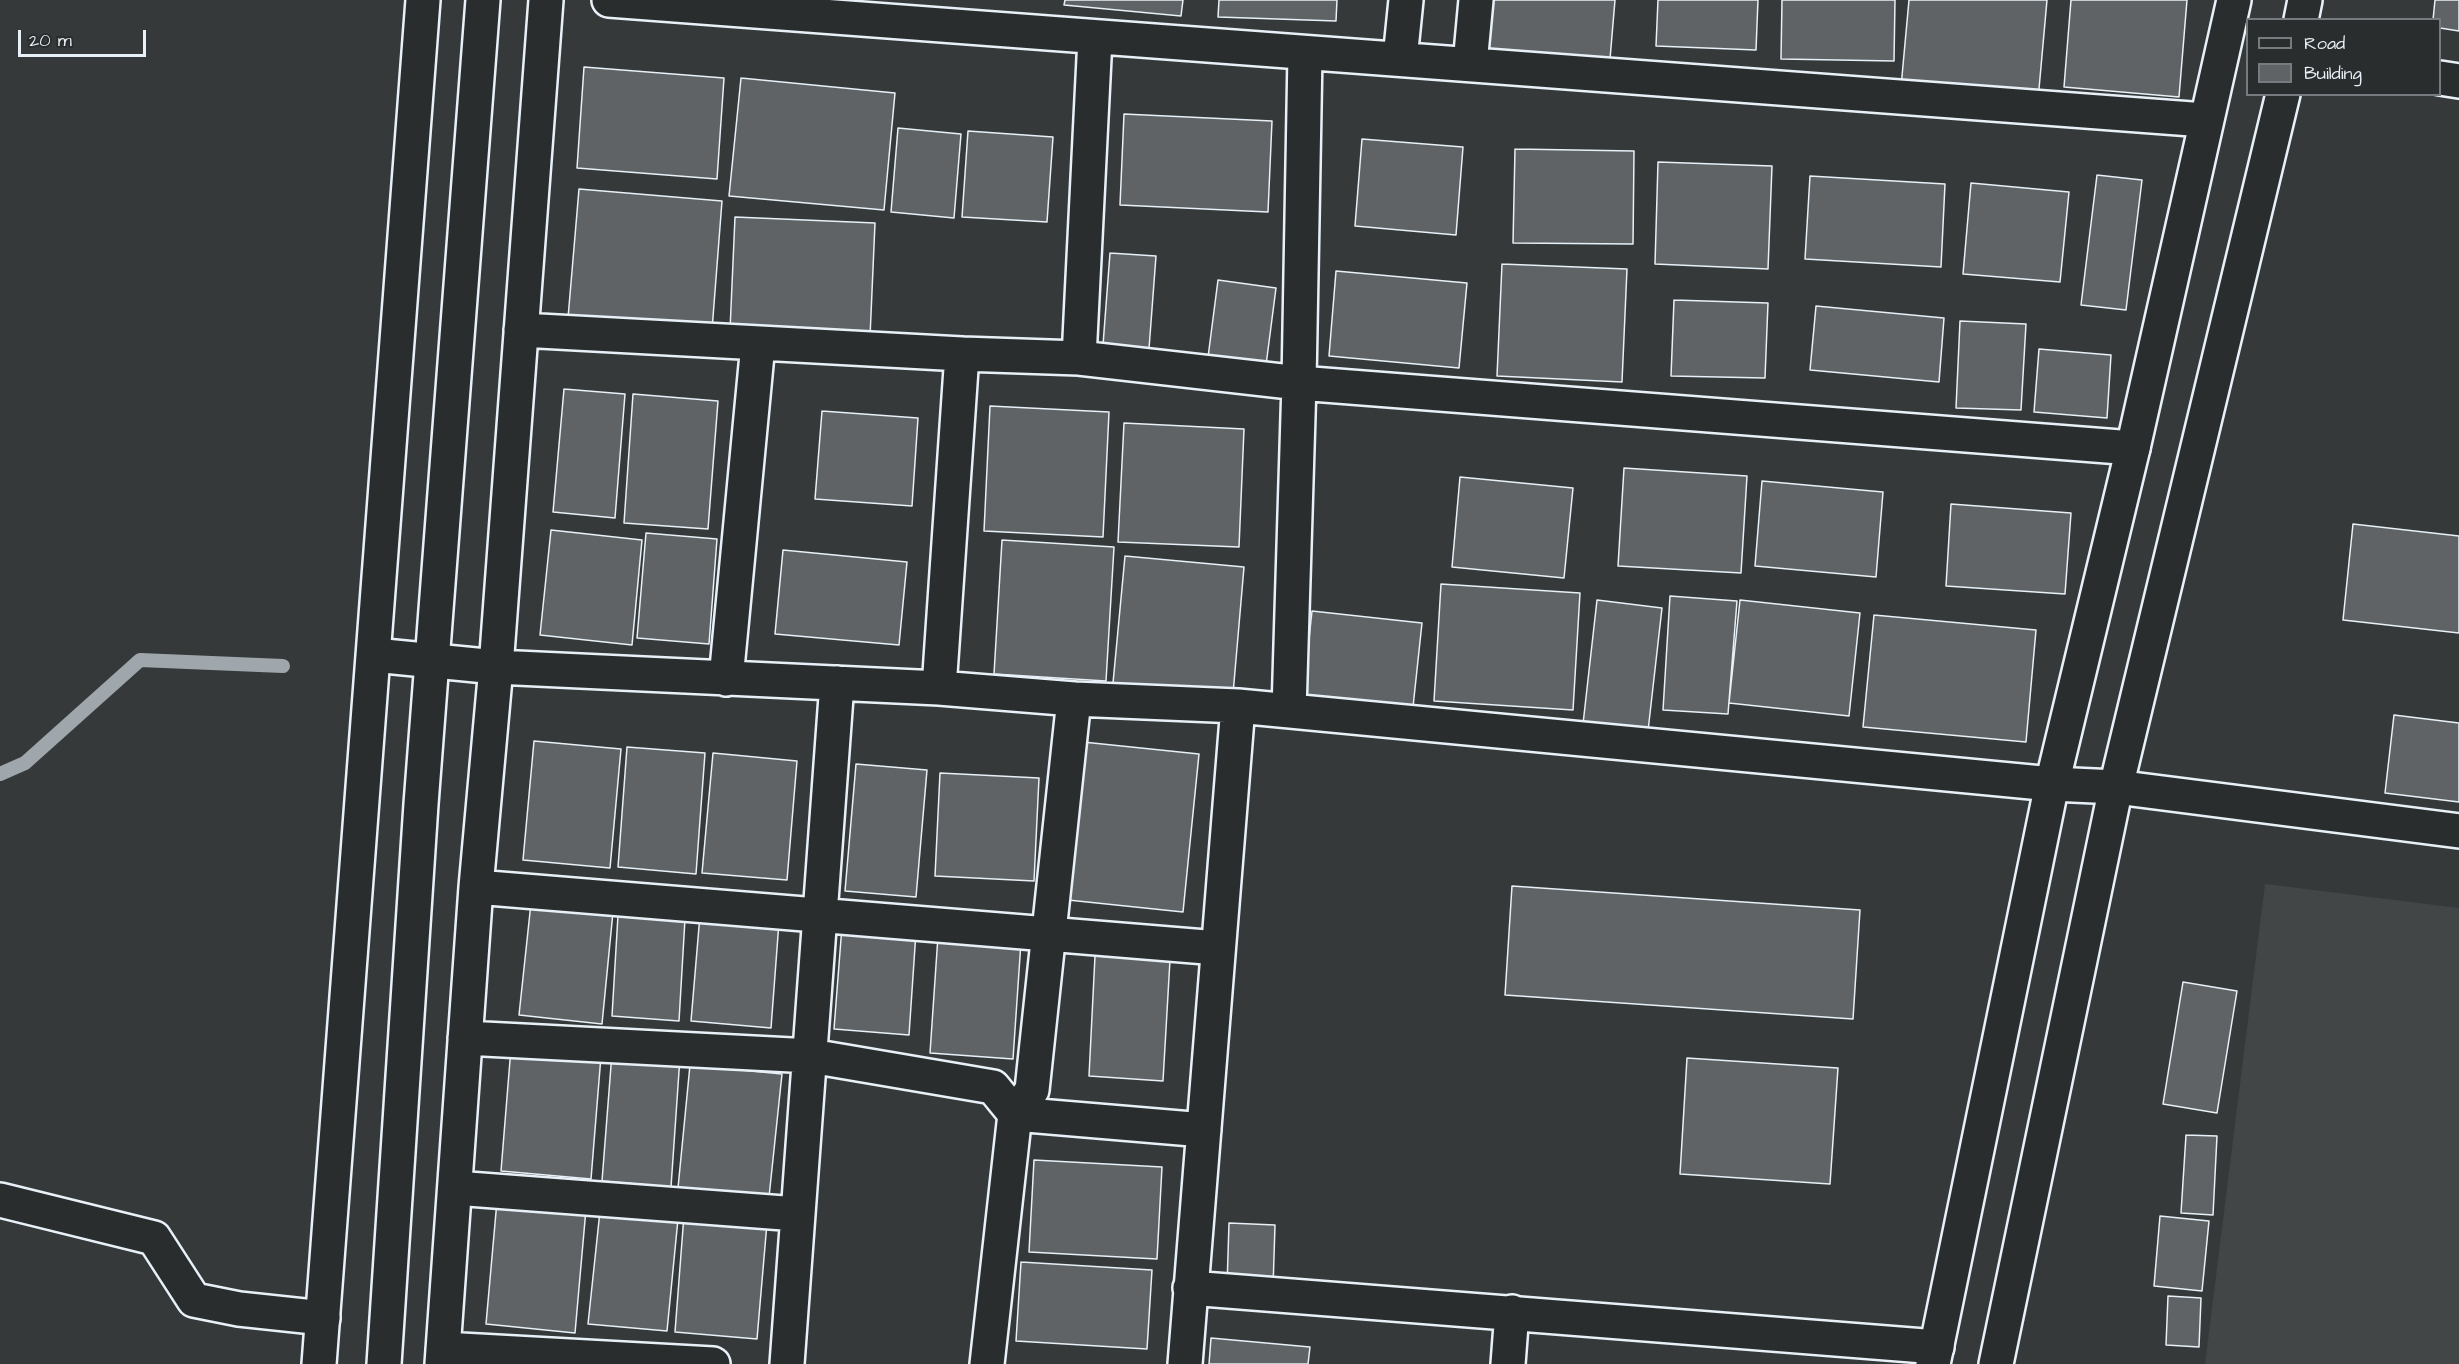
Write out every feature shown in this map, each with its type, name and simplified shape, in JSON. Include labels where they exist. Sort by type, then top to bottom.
[{"type":"street","points":[[320,1364],[423,0]]},
{"type":"street","points":[[384,1364],[421,804],[483,0]]},
{"type":"street","points":[[546,0],[496,667],[476,887],[442,1356],[713,1364]]},
{"type":"street","points":[[609,0],[2205,120]]},
{"type":"street","points":[[1400,59],[1406,0]]},
{"type":"street","points":[[1470,64],[1476,0]]},
{"type":"street","points":[[1190,1288],[1512,1312],[1935,1355],[2052,784],[2133,448],[2205,120],[2234,0]]},
{"type":"street","points":[[2301,18],[2305,0]]},
{"type":"street","points":[[1079,358],[1095,38]]},
{"type":"street","points":[[1289,710],[1299,383],[1305,54]]},
{"type":"street","points":[[2441,78],[2459,81]]},
{"type":"street","points":[[1996,1364],[2116,788],[2283,96]]},
{"type":"street","points":[[521,330],[758,344],[1079,358],[1299,383],[2133,448]]},
{"type":"street","points":[[726,679],[758,344]]},
{"type":"street","points":[[939,688],[962,354]]},
{"type":"street","points":[[374,655],[496,667],[939,688],[1074,699],[1289,710],[2052,784],[2116,788],[2459,831]]},
{"type":"street","points":[[787,1364],[837,683]]},
{"type":"street","points":[[987,1364],[1015,1114],[1032,1090],[1074,699]]},
{"type":"street","points":[[1185,1364],[1238,706]]},
{"type":"street","points":[[476,887],[1218,948]]},
{"type":"street","points":[[465,1038],[811,1056],[993,1087],[1015,1114],[1204,1130]]},
{"type":"street","points":[[455,1188],[797,1214]]},
{"type":"street","points":[[0,1200],[154,1238],[194,1300],[239,1309],[323,1318]]},
{"type":"street","points":[[1508,1364],[1512,1312]]},
{"type":"shaded area","points":[[2265,884],[2459,908],[2459,1364],[2205,1364]]},
{"type":"building","points":[[1065,0],[1183,0],[1181,16],[1064,5]]},
{"type":"building","points":[[1219,0],[1337,0],[1336,21],[1218,17]]},
{"type":"building","points":[[1489,0],[1615,0],[1609,71],[1484,60]]},
{"type":"building","points":[[1658,0],[1758,0],[1756,50],[1656,46]]},
{"type":"building","points":[[1782,0],[1895,0],[1894,61],[1781,59]]},
{"type":"building","points":[[1909,0],[2047,0],[2038,100],[1901,87]]},
{"type":"building","points":[[2071,0],[2187,0],[2179,97],[2064,87]]},
{"type":"building","points":[[2435,0],[2459,0],[2459,31],[2441,28],[2441,18],[2433,18]]},
{"type":"building","points":[[584,67],[724,78],[717,179],[577,168]]},
{"type":"building","points":[[741,78],[895,93],[884,210],[729,196]]},
{"type":"building","points":[[1124,114],[1272,121],[1268,212],[1120,205]]},
{"type":"building","points":[[898,128],[961,134],[954,218],[891,212]]},
{"type":"building","points":[[968,131],[1053,137],[1047,222],[962,217]]},
{"type":"building","points":[[1362,139],[1463,147],[1456,235],[1355,226]]},
{"type":"building","points":[[1515,149],[1634,151],[1633,244],[1513,243]]},
{"type":"building","points":[[1658,162],[1772,166],[1768,269],[1655,264]]},
{"type":"building","points":[[2097,175],[2142,180],[2126,310],[2081,305]]},
{"type":"building","points":[[1810,176],[1945,184],[1941,267],[1805,259]]},
{"type":"building","points":[[1971,183],[2069,192],[2060,282],[1963,274]]},
{"type":"building","points":[[579,189],[722,201],[712,330],[568,318]]},
{"type":"building","points":[[735,217],[875,223],[870,337],[730,330]]},
{"type":"building","points":[[1110,253],[1156,256],[1148,362],[1102,358]]},
{"type":"building","points":[[1502,264],[1627,269],[1622,382],[1497,376]]},
{"type":"building","points":[[1336,271],[1467,283],[1459,368],[1329,356]]},
{"type":"building","points":[[1218,280],[1276,288],[1265,373],[1207,365]]},
{"type":"building","points":[[1674,300],[1768,303],[1765,378],[1671,376]]},
{"type":"building","points":[[1816,306],[1944,318],[1939,382],[1810,370]]},
{"type":"building","points":[[1960,321],[2026,324],[2021,410],[1956,408]]},
{"type":"building","points":[[2039,349],[2111,355],[2107,418],[2034,412]]},
{"type":"building","points":[[564,389],[625,394],[615,518],[553,512]]},
{"type":"building","points":[[633,394],[718,401],[708,529],[624,523]]},
{"type":"building","points":[[990,406],[1109,412],[1103,537],[984,531]]},
{"type":"building","points":[[822,411],[918,418],[912,506],[815,499]]},
{"type":"building","points":[[1124,423],[1244,429],[1239,547],[1118,542]]},
{"type":"building","points":[[1624,468],[1747,476],[1741,573],[1618,566]]},
{"type":"building","points":[[1460,477],[1573,488],[1564,578],[1452,567]]},
{"type":"building","points":[[1762,481],[1883,492],[1876,577],[1755,566]]},
{"type":"building","points":[[1951,504],[2071,513],[2065,594],[1946,586]]},
{"type":"building","points":[[2353,524],[2459,536],[2459,633],[2343,620]]},
{"type":"building","points":[[551,530],[642,540],[632,645],[540,635]]},
{"type":"building","points":[[646,533],[717,539],[709,644],[637,638]]},
{"type":"building","points":[[1002,540],[1114,547],[1106,681],[994,674]]},
{"type":"building","points":[[783,550],[907,562],[899,645],[775,634]]},
{"type":"building","points":[[1125,556],[1244,567],[1233,694],[1113,683]]},
{"type":"building","points":[[1441,584],[1580,593],[1573,710],[1434,701]]},
{"type":"building","points":[[1670,596],[1737,601],[1728,714],[1663,710]]},
{"type":"building","points":[[1597,600],[1662,608],[1648,731],[1583,724]]},
{"type":"building","points":[[1740,600],[1860,613],[1849,716],[1729,703]]},
{"type":"building","points":[[1312,611],[1422,623],[1413,707],[1303,695]]},
{"type":"building","points":[[1874,615],[2036,630],[2026,742],[1863,727]]},
{"type":"building","points":[[2394,715],[2459,723],[2459,802],[2385,793]]},
{"type":"building","points":[[534,741],[621,749],[610,868],[523,860]]},
{"type":"building","points":[[1083,742],[1199,754],[1183,912],[1068,900]]},
{"type":"building","points":[[627,747],[705,753],[696,874],[618,867]]},
{"type":"building","points":[[713,753],[797,761],[787,880],[702,873]]},
{"type":"building","points":[[856,764],[927,770],[916,897],[845,891]]},
{"type":"building","points":[[940,773],[1039,778],[1034,881],[935,876]]},
{"type":"building","points":[[1512,886],[1860,910],[1853,1019],[1505,995]]},
{"type":"building","points":[[531,903],[613,912],[602,1024],[519,1015]]},
{"type":"building","points":[[618,915],[685,919],[679,1021],[612,1016]]},
{"type":"building","points":[[700,915],[779,922],[771,1028],[691,1021]]},
{"type":"building","points":[[842,926],[916,932],[909,1035],[834,1029]]},
{"type":"building","points":[[938,936],[1021,942],[1013,1059],[930,1053]]},
{"type":"building","points":[[1095,956],[1170,960],[1163,1081],[1089,1076]]},
{"type":"building","points":[[2183,982],[2237,991],[2217,1113],[2163,1104]]},
{"type":"building","points":[[511,1048],[601,1056],[591,1179],[501,1171]]},
{"type":"building","points":[[612,1053],[680,1057],[671,1187],[602,1181]]},
{"type":"building","points":[[1687,1058],[1838,1068],[1830,1184],[1680,1174]]},
{"type":"building","points":[[690,1065],[782,1074],[769,1197],[678,1188]]},
{"type":"building","points":[[2186,1135],[2217,1136],[2213,1215],[2181,1213]]},
{"type":"building","points":[[1034,1160],[1162,1167],[1157,1259],[1029,1252]]},
{"type":"building","points":[[497,1201],[586,1209],[575,1333],[486,1324]]},
{"type":"building","points":[[600,1211],[678,1219],[667,1331],[588,1324]]},
{"type":"building","points":[[684,1215],[767,1223],[757,1339],[675,1332]]},
{"type":"building","points":[[2160,1216],[2209,1221],[2202,1291],[2154,1286]]},
{"type":"building","points":[[1229,1223],[1275,1225],[1273,1288],[1227,1286]]},
{"type":"building","points":[[1021,1262],[1152,1270],[1147,1349],[1016,1341]]},
{"type":"building","points":[[2168,1296],[2201,1298],[2199,1347],[2166,1345]]},
{"type":"building","points":[[1211,1338],[1310,1347],[1308,1364],[1209,1364]]},
{"type":"waterway","points":[[0,774],[25,763],[140,660],[283,666]]}]
